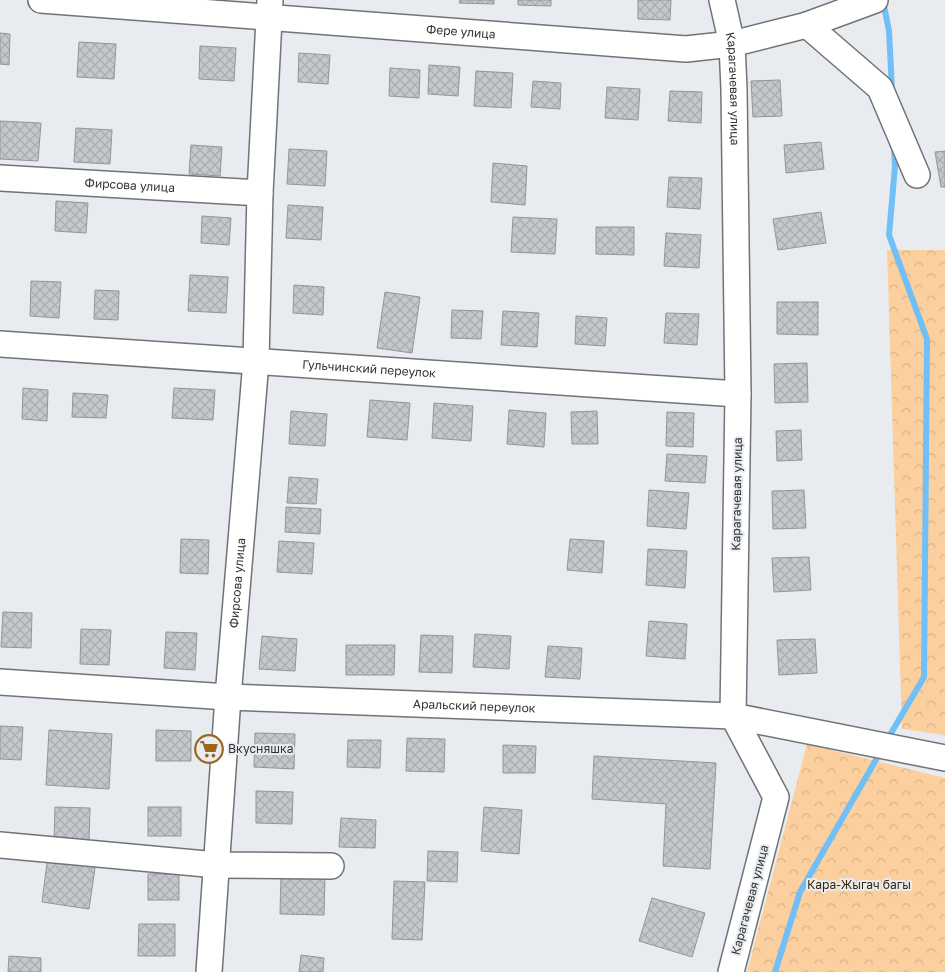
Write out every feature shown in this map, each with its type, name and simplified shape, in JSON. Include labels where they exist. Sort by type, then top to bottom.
[{"type":"street","name":"Фере улица","points":[[41,0],[270,9],[686,49],[732,44],[807,25],[875,0]]},
{"type":"street","name":"Карагачевая улица","points":[[722,0],[732,44],[738,394],[733,716],[776,797],[731,972]]},
{"type":"street","name":"Фирсова улица","points":[[209,972],[228,697],[256,361],[260,193],[270,9]]},
{"type":"street","points":[[807,25],[880,88],[917,175]]},
{"type":"street","name":"Фирсова улица","points":[[0,178],[260,193]]},
{"type":"street","name":"Гульчинский переулок","points":[[0,344],[738,394]]},
{"type":"street","name":"Аральский переулок","points":[[0,682],[228,697],[733,716],[945,758]]},
{"type":"street","points":[[0,845],[216,865],[331,866]]},
{"type":"green space","points":[[887,250],[945,250],[945,735],[902,729]]},
{"type":"green space","name":"Кара-Жыгач багы","points":[[807,744],[945,778],[945,972],[747,972]]},
{"type":"building","points":[[460,0],[494,0],[494,4],[459,3]]},
{"type":"building","points":[[518,0],[551,0],[551,6],[518,5]]},
{"type":"building","points":[[638,0],[671,0],[670,20],[638,19]]},
{"type":"building","points":[[0,33],[10,34],[9,65],[0,64]]},
{"type":"building","points":[[79,42],[116,44],[114,79],[77,77]]},
{"type":"building","points":[[200,46],[236,48],[234,81],[199,79]]},
{"type":"building","points":[[299,53],[330,55],[328,84],[298,82]]},
{"type":"building","points":[[429,65],[460,67],[458,96],[428,94]]},
{"type":"building","points":[[390,68],[420,70],[419,98],[389,96]]},
{"type":"building","points":[[476,71],[513,73],[511,108],[474,106]]},
{"type":"building","points":[[780,80],[782,116],[753,117],[751,81]]},
{"type":"building","points":[[533,81],[561,83],[560,109],[531,107]]},
{"type":"building","points":[[607,87],[640,89],[638,120],[605,118]]},
{"type":"building","points":[[670,91],[702,92],[701,123],[668,121]]},
{"type":"building","points":[[0,121],[41,123],[38,161],[0,159]]},
{"type":"building","points":[[76,128],[112,130],[110,164],[74,162]]},
{"type":"building","points":[[821,142],[824,169],[786,173],[784,145]]},
{"type":"building","points":[[191,145],[222,147],[220,176],[189,174]]},
{"type":"building","points":[[289,149],[327,151],[325,186],[287,184]]},
{"type":"building","points":[[945,151],[945,187],[941,187],[935,152]]},
{"type":"building","points":[[493,163],[527,166],[525,205],[491,202]]},
{"type":"building","points":[[669,177],[702,178],[700,209],[667,207]]},
{"type":"building","points":[[56,201],[88,203],[86,233],[55,231]]},
{"type":"building","points":[[288,205],[323,207],[321,240],[286,238]]},
{"type":"building","points":[[821,212],[826,243],[778,250],[773,219]]},
{"type":"building","points":[[202,216],[231,218],[229,245],[201,243]]},
{"type":"building","points":[[513,217],[557,219],[555,254],[511,252]]},
{"type":"building","points":[[596,227],[634,227],[634,255],[596,254]]},
{"type":"building","points":[[666,233],[701,235],[699,268],[664,266]]},
{"type":"building","points":[[190,275],[228,277],[226,313],[188,311]]},
{"type":"building","points":[[31,281],[61,282],[59,318],[30,316]]},
{"type":"building","points":[[294,285],[324,287],[323,315],[293,313]]},
{"type":"building","points":[[95,290],[119,291],[118,320],[94,319]]},
{"type":"building","points":[[385,292],[420,297],[412,353],[377,348]]},
{"type":"building","points":[[777,302],[818,302],[818,335],[777,334]]},
{"type":"building","points":[[452,310],[483,311],[481,339],[451,338]]},
{"type":"building","points":[[503,311],[539,313],[537,347],[501,345]]},
{"type":"building","points":[[666,313],[699,314],[697,345],[664,343]]},
{"type":"building","points":[[576,316],[607,318],[605,346],[575,344]]},
{"type":"building","points":[[807,363],[808,402],[775,403],[774,364]]},
{"type":"building","points":[[23,388],[48,390],[47,421],[22,419]]},
{"type":"building","points":[[174,388],[215,390],[213,420],[172,418]]},
{"type":"building","points":[[73,393],[108,395],[106,418],[72,417]]},
{"type":"building","points":[[370,400],[410,403],[407,440],[367,437]]},
{"type":"building","points":[[434,403],[473,406],[471,441],[432,438]]},
{"type":"building","points":[[509,410],[546,413],[544,447],[507,444]]},
{"type":"building","points":[[291,411],[327,414],[325,446],[289,444]]},
{"type":"building","points":[[597,411],[598,444],[572,444],[571,412]]},
{"type":"building","points":[[667,412],[694,413],[693,447],[666,446]]},
{"type":"building","points":[[801,430],[802,460],[777,461],[776,431]]},
{"type":"building","points":[[667,454],[707,456],[705,483],[665,481]]},
{"type":"building","points":[[289,477],[318,479],[316,504],[287,503]]},
{"type":"building","points":[[649,490],[689,493],[686,529],[647,526]]},
{"type":"building","points":[[804,490],[806,528],[773,529],[772,491]]},
{"type":"building","points":[[286,507],[321,509],[320,534],[285,532]]},
{"type":"building","points":[[181,539],[209,540],[208,574],[180,573]]},
{"type":"building","points":[[570,539],[604,541],[602,573],[567,570]]},
{"type":"building","points":[[279,541],[314,543],[312,574],[277,572]]},
{"type":"building","points":[[648,549],[687,551],[685,588],[646,585]]},
{"type":"building","points":[[809,557],[811,590],[774,592],[772,558]]},
{"type":"building","points":[[3,612],[32,613],[31,648],[1,647]]},
{"type":"building","points":[[649,621],[687,624],[685,659],[646,656]]},
{"type":"building","points":[[81,629],[111,630],[109,665],[80,664]]},
{"type":"building","points":[[166,632],[197,633],[195,670],[164,668]]},
{"type":"building","points":[[475,634],[511,636],[509,669],[473,667]]},
{"type":"building","points":[[421,635],[453,636],[452,673],[419,672]]},
{"type":"building","points":[[262,636],[297,639],[295,671],[259,669]]},
{"type":"building","points":[[815,639],[817,673],[779,675],[777,640]]},
{"type":"building","points":[[346,645],[395,645],[394,675],[346,675]]},
{"type":"building","points":[[548,646],[582,648],[580,679],[545,677]]},
{"type":"building","points":[[0,726],[23,727],[21,760],[0,759]]},
{"type":"building","points":[[49,730],[112,734],[109,789],[46,785]]},
{"type":"building","points":[[156,730],[191,731],[191,761],[156,761]]},
{"type":"building","points":[[255,733],[295,734],[294,769],[254,767]]},
{"type":"building","points":[[407,738],[445,739],[444,772],[406,771]]},
{"type":"building","points":[[348,740],[381,740],[380,768],[347,767]]},
{"type":"building","points":[[503,745],[536,746],[535,773],[503,773]]},
{"type":"building","points":[[594,756],[716,763],[710,869],[663,866],[666,804],[592,799]]},
{"type":"building","points":[[256,791],[293,792],[292,824],[256,823]]},
{"type":"building","points":[[55,807],[90,808],[89,841],[54,839]]},
{"type":"building","points":[[148,807],[181,807],[181,836],[148,836]]},
{"type":"building","points":[[484,807],[522,810],[519,854],[481,851]]},
{"type":"building","points":[[341,818],[376,820],[375,848],[339,847]]},
{"type":"building","points":[[428,851],[458,852],[457,882],[427,881]]},
{"type":"building","points":[[48,855],[96,861],[89,909],[42,902]]},
{"type":"building","points":[[148,874],[179,874],[179,900],[148,900]]},
{"type":"building","points":[[281,875],[325,876],[324,915],[280,914]]},
{"type":"building","points":[[394,881],[425,882],[422,940],[392,939]]},
{"type":"building","points":[[652,898],[705,913],[692,957],[639,941]]},
{"type":"building","points":[[139,924],[175,924],[175,956],[138,956]]},
{"type":"building","points":[[301,955],[324,958],[323,972],[299,972]]},
{"type":"building","points":[[9,956],[41,958],[41,972],[8,972]]},
{"type":"waterway","points":[[883,1],[889,31],[892,90]]},
{"type":"waterway","points":[[887,740],[924,677],[927,339],[889,235],[895,166],[894,147]]},
{"type":"waterway","points":[[775,972],[800,892],[881,751]]},
{"type":"place","name":"Вкусняшка","points":[[209,749]]}]
